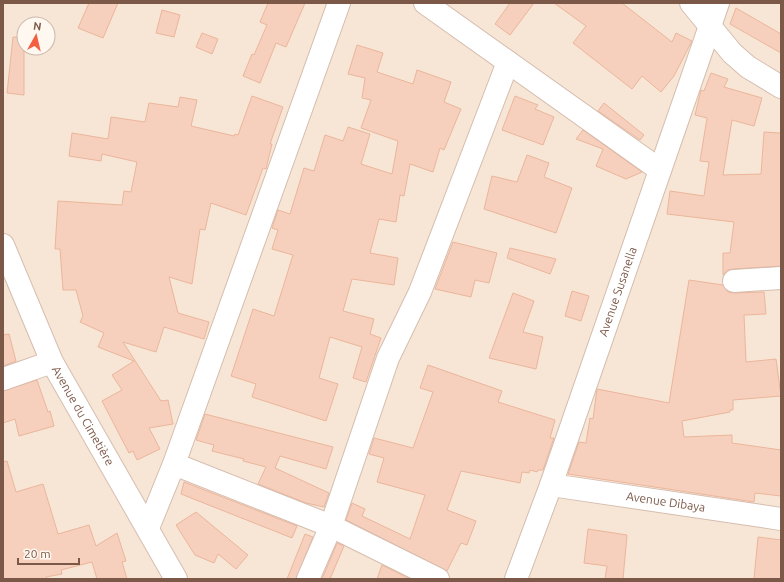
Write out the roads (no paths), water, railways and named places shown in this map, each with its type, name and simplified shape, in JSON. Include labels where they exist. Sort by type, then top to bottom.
[{"type":"street","points":[[148,528],[174,464],[339,3]]},
{"type":"street","points":[[425,3],[660,170]]},
{"type":"street","points":[[691,3],[732,53],[748,67],[781,87]]},
{"type":"street","name":"Avenue Susanella","points":[[516,579],[551,485],[718,3]]},
{"type":"street","points":[[308,579],[331,526],[388,358],[420,292],[508,62]]},
{"type":"street","name":"Avenue du Cimetière","points":[[3,245],[52,362],[176,579]]},
{"type":"street","points":[[734,281],[781,278]]},
{"type":"street","points":[[3,379],[52,362]]},
{"type":"street","points":[[174,464],[331,526],[438,579]]},
{"type":"street","name":"Avenue Dibaya","points":[[551,485],[781,519]]}]
